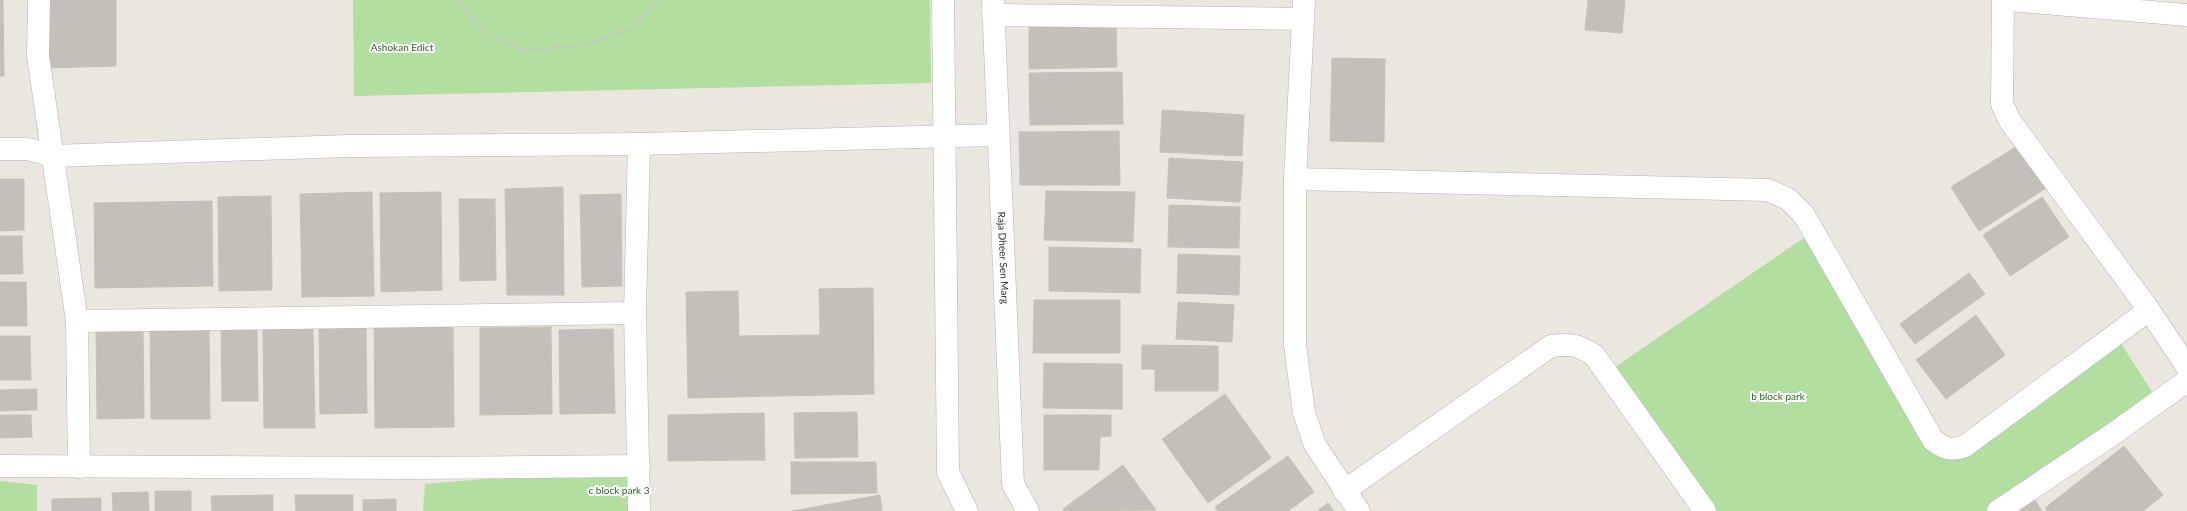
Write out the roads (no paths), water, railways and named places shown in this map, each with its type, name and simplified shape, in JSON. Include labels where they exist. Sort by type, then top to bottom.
[{"type":"street","points":[[39,0],[38,56],[78,321],[78,467]]},
{"type":"street","points":[[943,0],[948,472],[967,511]]},
{"type":"street","points":[[2003,0],[2002,104],[2010,121],[2149,310],[2187,367]]},
{"type":"street","points":[[2008,0],[2187,15]]},
{"type":"street","points":[[993,8],[1303,9],[1295,179],[1295,345],[1304,413],[1315,446],[1358,511]]},
{"type":"street","name":"Raja Dheer Sen Marg","points":[[993,8],[1013,484],[1028,511]]},
{"type":"street","points":[[0,149],[28,149],[52,156],[348,146],[639,144],[998,135]]},
{"type":"street","points":[[639,144],[634,314],[639,511]]},
{"type":"street","points":[[1295,179],[1768,190],[1788,199],[1804,215],[1933,440],[1945,448],[1953,450],[1965,446],[2149,310]]},
{"type":"street","points":[[78,321],[634,314]]},
{"type":"street","points":[[1344,491],[1551,346],[1570,344],[1582,348],[1594,355],[1706,511]]},
{"type":"street","points":[[1998,511],[2113,434],[2187,381]]},
{"type":"street","points":[[0,466],[410,468],[639,466]]},
{"type":"park label","name":"Ashokan Edict","points":[[402,47]]},
{"type":"park label","name":"b block park","points":[[1778,396]]},
{"type":"park label","name":"c block park 3","points":[[619,490]]}]
